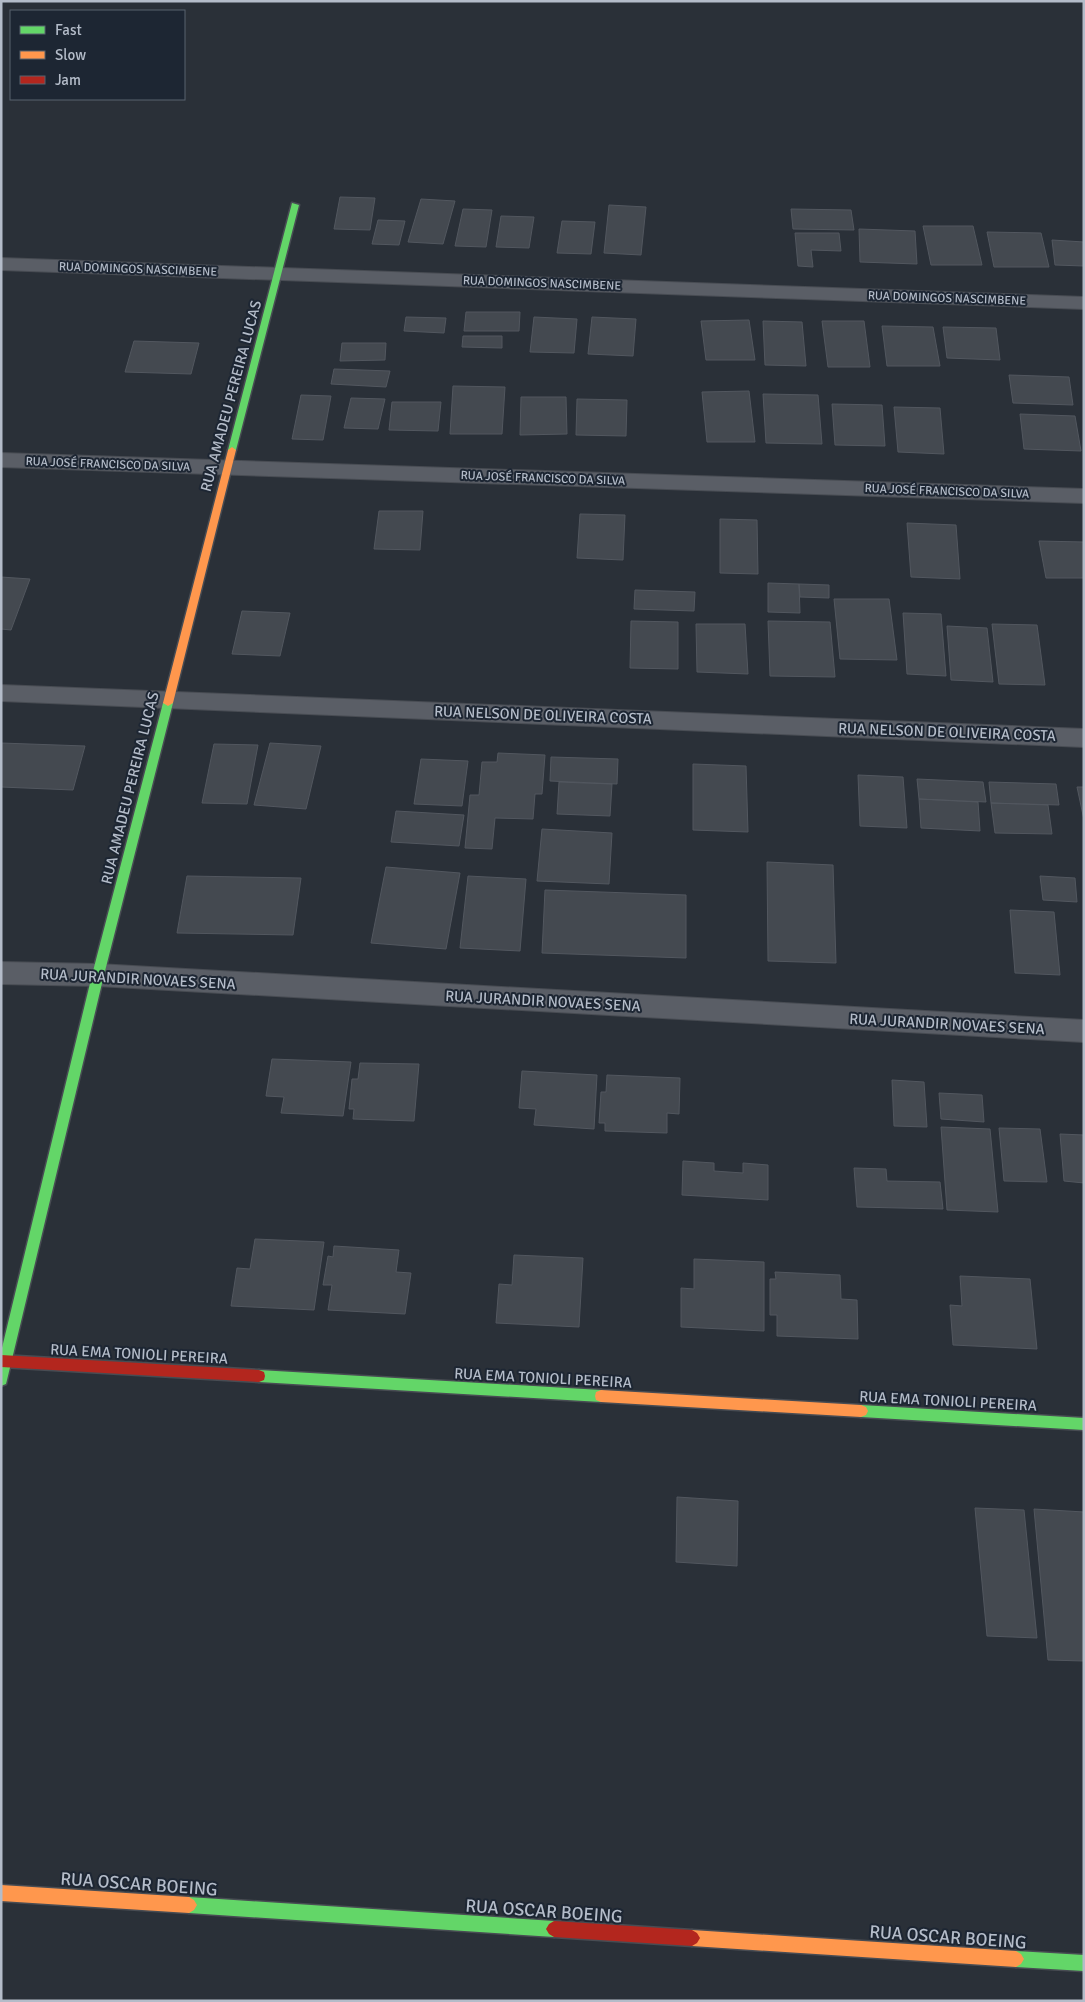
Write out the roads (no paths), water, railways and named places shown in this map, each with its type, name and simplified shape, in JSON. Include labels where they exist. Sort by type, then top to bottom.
[{"type":"street","name":"RUA AMADEU PEREIRA LUCAS","points":[[1,1380],[4,1361],[98,975],[227,468],[279,274],[295,205]]},
{"type":"street","name":"RUA DOMINGOS NASCIMBENE","points":[[1,264],[1084,303]]},
{"type":"street","name":"RUA JOSÉ FRANCISCO DA SILVA","points":[[1,460],[1084,496]]},
{"type":"street","name":"RUA NELSON DE OLIVEIRA COSTA","points":[[1,693],[168,698],[1084,738]]},
{"type":"street","name":"RUA JURANDIR NOVAES SENA","points":[[1,973],[98,975],[1084,1032]]},
{"type":"street","name":"RUA EMA TONIOLI PEREIRA","points":[[4,1361],[1084,1424]]},
{"type":"street","name":"RUA OSCAR BOEING","points":[[1,1893],[1084,1963]]}]
